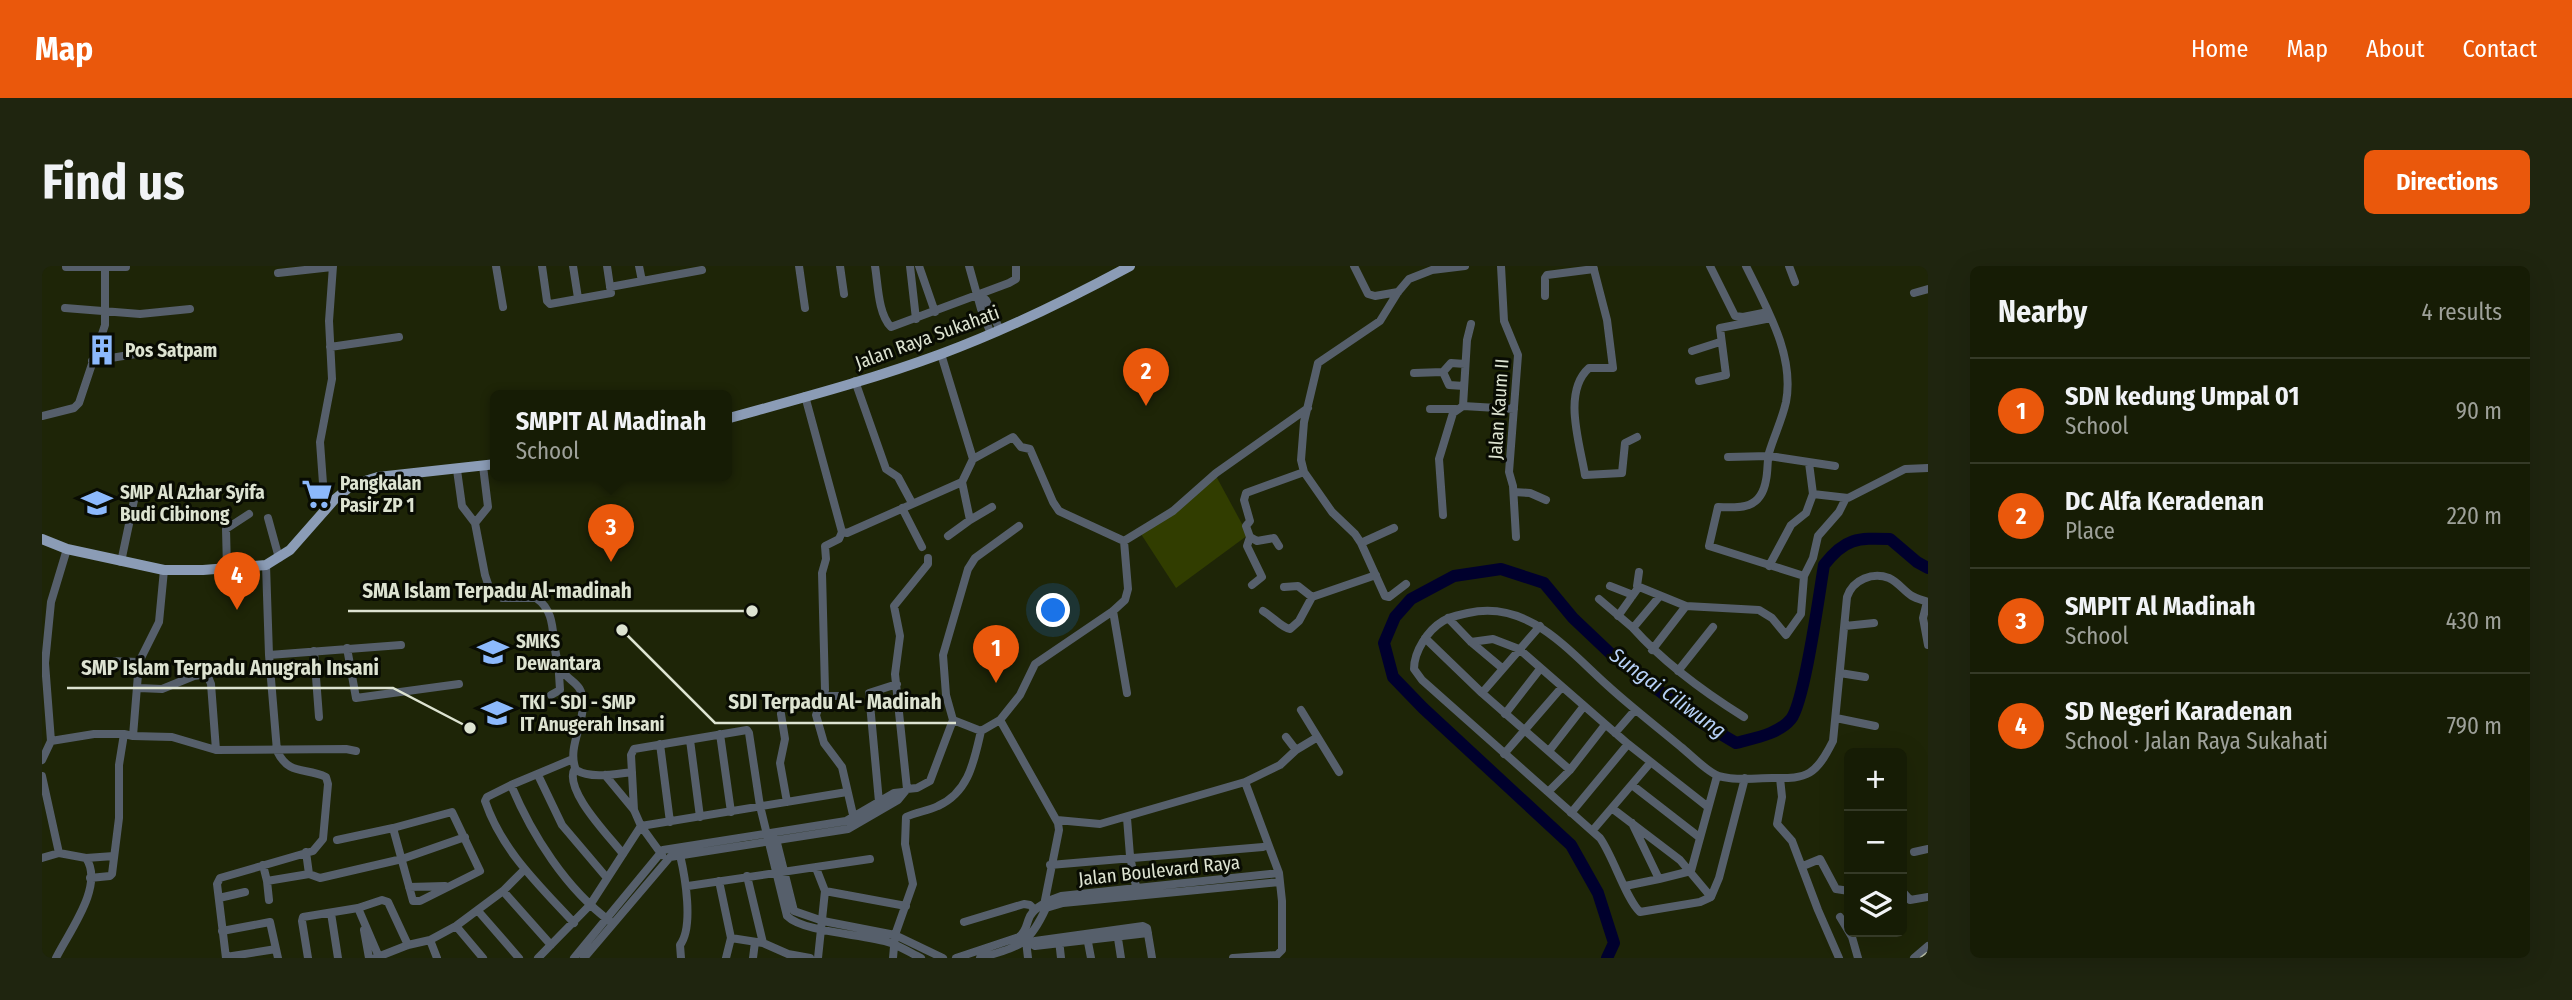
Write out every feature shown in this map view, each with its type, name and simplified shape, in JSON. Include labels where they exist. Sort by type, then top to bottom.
[{"type":"main road","name":"Jalan Raya Sukahati","points":[[732,417],[941,354],[995,332],[1130,266]]},
{"type":"main road","points":[[42,539],[67,549],[164,570],[266,565],[279,558],[301,539],[344,490],[363,481],[489,465]]},
{"type":"street","points":[[278,273],[333,266],[329,321],[331,390],[322,422],[320,442],[325,511]]},
{"type":"street","points":[[496,266],[503,307]]},
{"type":"street","points":[[542,266],[547,303],[611,293],[607,266]]},
{"type":"street","points":[[573,266],[578,298]]},
{"type":"street","points":[[639,266],[642,281]]},
{"type":"street","points":[[799,266],[805,308]]},
{"type":"street","points":[[840,266],[844,294]]},
{"type":"street","points":[[875,266],[880,300],[888,326],[893,327],[1016,279],[1016,266]]},
{"type":"street","points":[[911,266],[916,319]]},
{"type":"street","points":[[919,266],[935,312]]},
{"type":"street","points":[[969,266],[979,294],[981,309],[995,332]]},
{"type":"street","points":[[1354,266],[1368,294],[1375,296],[1398,292]]},
{"type":"street","points":[[1406,584],[1388,597],[1355,534],[1332,512],[1304,472],[1301,448],[1304,422],[1318,363],[1380,321],[1409,279],[1443,268],[1465,266]]},
{"type":"street","name":"Jalan Kaum II","points":[[1501,266],[1504,321],[1518,355],[1509,472],[1514,492],[1516,537]]},
{"type":"street","points":[[1710,266],[1735,316],[1770,315]]},
{"type":"street","points":[[1746,266],[1770,315],[1786,365],[1787,393],[1769,456],[1765,486],[1750,506],[1718,507],[1709,546],[1804,576]]},
{"type":"street","points":[[1789,266],[1795,282]]},
{"type":"street","points":[[66,267],[126,267]]},
{"type":"street","points":[[1545,296],[1545,278],[1548,275],[1594,267],[1607,320],[1613,368],[1590,368],[1575,389],[1574,406],[1585,475],[1622,473],[1625,443],[1637,437]]},
{"type":"street","points":[[42,416],[78,406],[104,327],[105,268]]},
{"type":"street","points":[[610,287],[702,270]]},
{"type":"street","points":[[1914,293],[1928,289]]},
{"type":"street","points":[[65,308],[106,309],[140,314],[190,309]]},
{"type":"street","points":[[1699,381],[1726,375],[1719,330],[1722,326],[1770,315]]},
{"type":"street","points":[[1443,515],[1439,459],[1460,408],[1471,324]]},
{"type":"street","points":[[330,347],[399,337]]},
{"type":"street","points":[[1692,351],[1720,342]]},
{"type":"street","points":[[96,351],[113,358]]},
{"type":"street","points":[[93,361],[142,354]]},
{"type":"street","points":[[941,354],[973,459]]},
{"type":"street","points":[[1413,373],[1443,372],[1451,363],[1465,364]]},
{"type":"street","points":[[1443,372],[1449,385],[1464,386]]},
{"type":"street","points":[[855,381],[886,469],[898,477],[912,503]]},
{"type":"street","points":[[805,396],[842,532],[839,539],[825,546],[826,559],[822,573],[826,637],[824,696],[816,715],[824,743],[842,766],[855,821]]},
{"type":"street","points":[[1124,541],[1172,511],[1216,473],[1308,408]]},
{"type":"street","points":[[1430,409],[1514,409]]},
{"type":"street","points":[[970,520],[962,482],[973,459],[1010,437],[1015,437],[1021,447],[1030,449],[1059,511],[1124,541]]},
{"type":"street","points":[[1728,457],[1769,456],[1835,466]]},
{"type":"street","points":[[1769,566],[1791,525],[1806,513],[1813,494],[1809,463]]},
{"type":"street","points":[[475,523],[488,507],[489,465]]},
{"type":"street","points":[[1813,494],[1846,498],[1905,468],[1928,468]]},
{"type":"street","points":[[457,470],[462,506],[475,523],[489,587],[502,598],[531,597],[544,605],[551,617],[559,663],[577,684],[582,701],[572,780],[579,796],[623,854]]},
{"type":"street","points":[[1252,585],[1262,577],[1247,546],[1250,537],[1247,526],[1250,521],[1244,500],[1246,493],[1304,472]]},
{"type":"street","points":[[842,532],[846,533],[962,482]]},
{"type":"street","points":[[121,562],[136,491]]},
{"type":"street","points":[[1514,492],[1530,493],[1546,500]]},
{"type":"street","points":[[1610,586],[1686,606],[1759,610],[1772,618],[1786,635],[1801,614],[1804,576],[1813,558],[1818,536],[1839,512],[1846,498]]},
{"type":"street","points":[[948,536],[992,507]]},
{"type":"street","points":[[902,508],[922,547]]},
{"type":"street","points":[[227,569],[226,529],[249,514]]},
{"type":"street","points":[[268,518],[279,558]]},
{"type":"street","points":[[855,821],[894,793],[917,788],[930,781],[953,720],[946,695],[943,655],[968,569],[975,558],[1019,526]]},
{"type":"street","points":[[1361,543],[1394,528]]},
{"type":"street","points":[[1250,537],[1257,541],[1274,538],[1279,546]]},
{"type":"street","points":[[893,958],[895,940],[913,884],[905,844],[906,817],[941,805],[957,794],[969,776],[982,731],[1000,720],[1020,695],[1035,664],[1125,600],[1128,589],[1124,541]]},
{"type":"street","points":[[42,760],[51,741],[46,716],[46,663],[51,602],[67,549]]},
{"type":"street","points":[[574,958],[667,860],[680,855],[855,821],[898,800],[905,791],[895,669],[900,636],[894,606],[928,564],[928,558]]},
{"type":"street","points":[[222,931],[270,922],[277,953],[226,957],[222,931],[217,884],[220,878],[317,848],[323,839],[327,779],[324,775],[289,767],[281,761],[277,751],[269,655],[266,565]]},
{"type":"street","points":[[90,878],[111,876],[119,818],[120,756],[139,688],[139,662],[159,622],[164,570]]},
{"type":"street","points":[[1618,616],[1636,592],[1639,572]]},
{"type":"street","points":[[1263,611],[1275,617],[1283,628],[1290,629],[1299,621],[1312,597],[1376,575]]},
{"type":"street","points":[[1745,778],[1712,897],[1700,902],[1640,912],[1610,853],[1593,830],[1504,754],[1417,674],[1414,664],[1424,638],[1436,625],[1448,618],[1479,611],[1511,612],[1540,626],[1635,710],[1717,776],[1745,778],[1805,777],[1823,761],[1833,741],[1849,590],[1859,580],[1878,576],[1887,578],[1912,596],[1928,602],[1923,618],[1928,645]]},
{"type":"street","points":[[1284,587],[1297,586],[1312,597]]},
{"type":"street","points":[[1633,628],[1659,597]]},
{"type":"street","points":[[1599,599],[1633,628],[1652,650],[1707,694],[1744,718]]},
{"type":"street","points":[[1652,650],[1686,606]]},
{"type":"street","points":[[1113,611],[1127,692]]},
{"type":"street","points":[[1448,618],[1502,668]]},
{"type":"street","points":[[1845,625],[1874,623]]},
{"type":"street","points":[[1482,693],[1540,626]]},
{"type":"street","points":[[1678,671],[1713,627]]},
{"type":"street","points":[[1424,638],[1570,771]]},
{"type":"street","points":[[1471,642],[1493,639],[1519,649],[1605,725],[1708,807]]},
{"type":"street","points":[[269,655],[401,645]]},
{"type":"street","points":[[347,648],[356,698],[459,684]]},
{"type":"street","points":[[314,651],[319,717]]},
{"type":"street","points":[[109,661],[139,662]]},
{"type":"street","points":[[1505,714],[1539,668]]},
{"type":"street","points":[[551,695],[560,690],[559,674],[565,673]]},
{"type":"street","points":[[1840,673],[1865,677]]},
{"type":"street","points":[[139,688],[162,689],[206,674],[211,684],[216,750]]},
{"type":"street","points":[[879,802],[869,693],[897,684]]},
{"type":"street","points":[[1504,754],[1562,687]]},
{"type":"street","points":[[824,696],[849,696]]},
{"type":"street","points":[[1549,751],[1584,706]]},
{"type":"street","points":[[1301,710],[1339,772]]},
{"type":"street","points":[[1615,733],[1635,710]]},
{"type":"street","points":[[781,714],[785,738],[780,763],[787,802]]},
{"type":"street","points":[[1836,718],[1875,726]]},
{"type":"street","points":[[953,720],[982,731]]},
{"type":"street","points":[[980,958],[1026,941],[1038,925],[1045,906],[1050,864],[1059,830],[1057,820],[1000,720]]},
{"type":"street","points":[[1548,792],[1570,771],[1605,725]]},
{"type":"street","points":[[634,810],[631,755],[634,749],[745,730],[749,733],[760,806],[772,837],[788,916],[792,920],[895,940],[943,958]]},
{"type":"street","points":[[51,741],[94,734],[128,735],[173,737],[216,750],[356,751]]},
{"type":"street","points":[[720,734],[731,812]]},
{"type":"street","points":[[1286,737],[1296,750]]},
{"type":"street","points":[[1057,820],[1090,825],[1127,818],[1245,782],[1280,765],[1296,750],[1316,738]]},
{"type":"street","points":[[690,740],[700,817]]},
{"type":"street","points":[[660,744],[670,822]]},
{"type":"street","points":[[1572,813],[1628,744]]},
{"type":"street","points":[[1593,830],[1651,762]]},
{"type":"street","points":[[574,764],[580,773],[605,775],[632,772]]},
{"type":"street","points":[[574,764],[511,785],[487,797],[485,801],[516,861],[574,923]]},
{"type":"street","points":[[538,775],[562,824],[607,878]]},
{"type":"street","points":[[605,775],[634,810],[641,826],[667,860]]},
{"type":"street","points":[[42,776],[59,853]]},
{"type":"street","points":[[1691,871],[1717,776]]},
{"type":"street","points":[[1780,778],[1782,797],[1776,824],[1790,837],[1839,958]]},
{"type":"street","points":[[1233,958],[1270,957],[1282,950],[1279,877],[1245,782]]},
{"type":"street","points":[[511,785],[536,838],[590,905],[610,922]]},
{"type":"street","points":[[1632,785],[1699,837]]},
{"type":"street","points":[[538,958],[590,905],[641,826],[847,792]]},
{"type":"street","points":[[1613,809],[1691,871],[1712,897]]},
{"type":"street","points":[[337,840],[452,812],[480,871],[418,901],[412,899],[393,828]]},
{"type":"street","points":[[1127,818],[1130,856],[1137,891]]},
{"type":"street","points":[[1632,823],[1658,879]]},
{"type":"street","points":[[584,958],[660,852],[772,837]]},
{"type":"street","points":[[267,881],[309,874],[320,878],[402,859],[465,838]]},
{"type":"street","points":[[1050,864],[1263,847]]},
{"type":"street","points":[[1913,852],[1928,849]]},
{"type":"street","points":[[306,852],[309,874]]},
{"type":"street","points":[[42,858],[59,853],[86,858],[114,856]]},
{"type":"street","points":[[680,855],[688,886],[683,942],[680,945],[681,958]]},
{"type":"street","points":[[57,958],[68,933],[85,908],[90,878],[90,864],[86,858]]},
{"type":"street","points":[[688,886],[870,859]]},
{"type":"street","points":[[1803,866],[1820,859],[1836,889],[1844,890]]},
{"type":"street","points":[[263,865],[268,900]]},
{"type":"street","points":[[816,868],[825,891],[818,958]]},
{"type":"street","points":[[358,908],[377,957],[430,940],[457,926],[479,912],[524,869]]},
{"type":"street","points":[[1625,886],[1691,871]]},
{"type":"street","points":[[747,876],[759,942],[753,958]]},
{"type":"street","name":"Jalan Boulevard Raya","points":[[1035,910],[1061,896],[1279,877]]},
{"type":"street","points":[[719,881],[731,938],[726,958]]},
{"type":"street","points":[[409,887],[448,886]]},
{"type":"street","points":[[503,891],[551,945]]},
{"type":"street","points":[[825,891],[906,906]]},
{"type":"street","points":[[219,898],[245,892]]},
{"type":"street","points":[[1907,897],[1910,900],[1928,897]]},
{"type":"street","points":[[308,958],[302,919],[305,916],[331,914],[386,901],[408,945]]},
{"type":"street","points":[[964,922],[1024,904],[1030,905],[1035,910],[1025,931],[1028,958]]},
{"type":"street","points":[[479,912],[519,958]]},
{"type":"street","points":[[331,914],[338,958]]},
{"type":"street","points":[[1840,917],[1844,924]]},
{"type":"street","points":[[363,918],[369,958]]},
{"type":"street","points":[[457,926],[483,958]]},
{"type":"street","points":[[956,958],[1026,941],[1035,946],[1058,940],[1117,933],[1143,926],[1147,928],[1152,958]]},
{"type":"street","points":[[1831,940],[1844,931]]},
{"type":"street","points":[[1117,933],[1121,958]]},
{"type":"street","points":[[1087,937],[1091,958]]},
{"type":"street","points":[[1850,937],[1858,958]]},
{"type":"street","points":[[731,938],[759,942],[788,956],[810,958]]},
{"type":"street","points":[[430,940],[437,958]]},
{"type":"street","points":[[895,940],[921,958]]},
{"type":"street","points":[[1058,940],[1061,958]]},
{"type":"street","points":[[1914,958],[1928,946]]},
{"type":"green space","points":[[1216,476],[1248,535],[1176,588],[1141,534]]},
{"type":"waterway","name":"Sungai Ciliwung","points":[[1607,958],[1614,943],[1598,893],[1571,845],[1393,677],[1384,643],[1395,617],[1411,599],[1454,576],[1501,569],[1544,583],[1573,618],[1612,655],[1699,721],[1736,743],[1773,732],[1791,719],[1806,670],[1824,565],[1839,549],[1860,540],[1890,539],[1928,568]]},
{"type":"railway","points":[[1920,958],[1928,952]]},
{"type":"place","name":"Pos Satpam","points":[[102,350]]},
{"type":"place","name":"DC Alfa Keradenan","points":[[1146,406]]},
{"type":"place","name":"Pangkalan Pasir ZP 1","points":[[317,494]]},
{"type":"place","name":"SMP Al Azhar Syifa Budi Cibinong","points":[[97,503]]},
{"type":"place","name":"SMPIT Al Madinah","points":[[611,562]]},
{"type":"place","name":"SD Negeri Karadenan","points":[[237,610]]},
{"type":"place","name":"SMA Islam Terpadu Al-madinah","points":[[752,611]]},
{"type":"place","name":"SDI Terpadu Al- Madinah","points":[[622,630]]},
{"type":"place","name":"SMKS Dewantara","points":[[493,652]]},
{"type":"place","name":"SDN kedung Umpal 01","points":[[996,683]]},
{"type":"place","name":"TKI - SDI - SMP IT Anugerah Insani","points":[[497,713]]},
{"type":"place","name":"SMP Islam Terpadu Anugrah Insani","points":[[470,728]]}]
